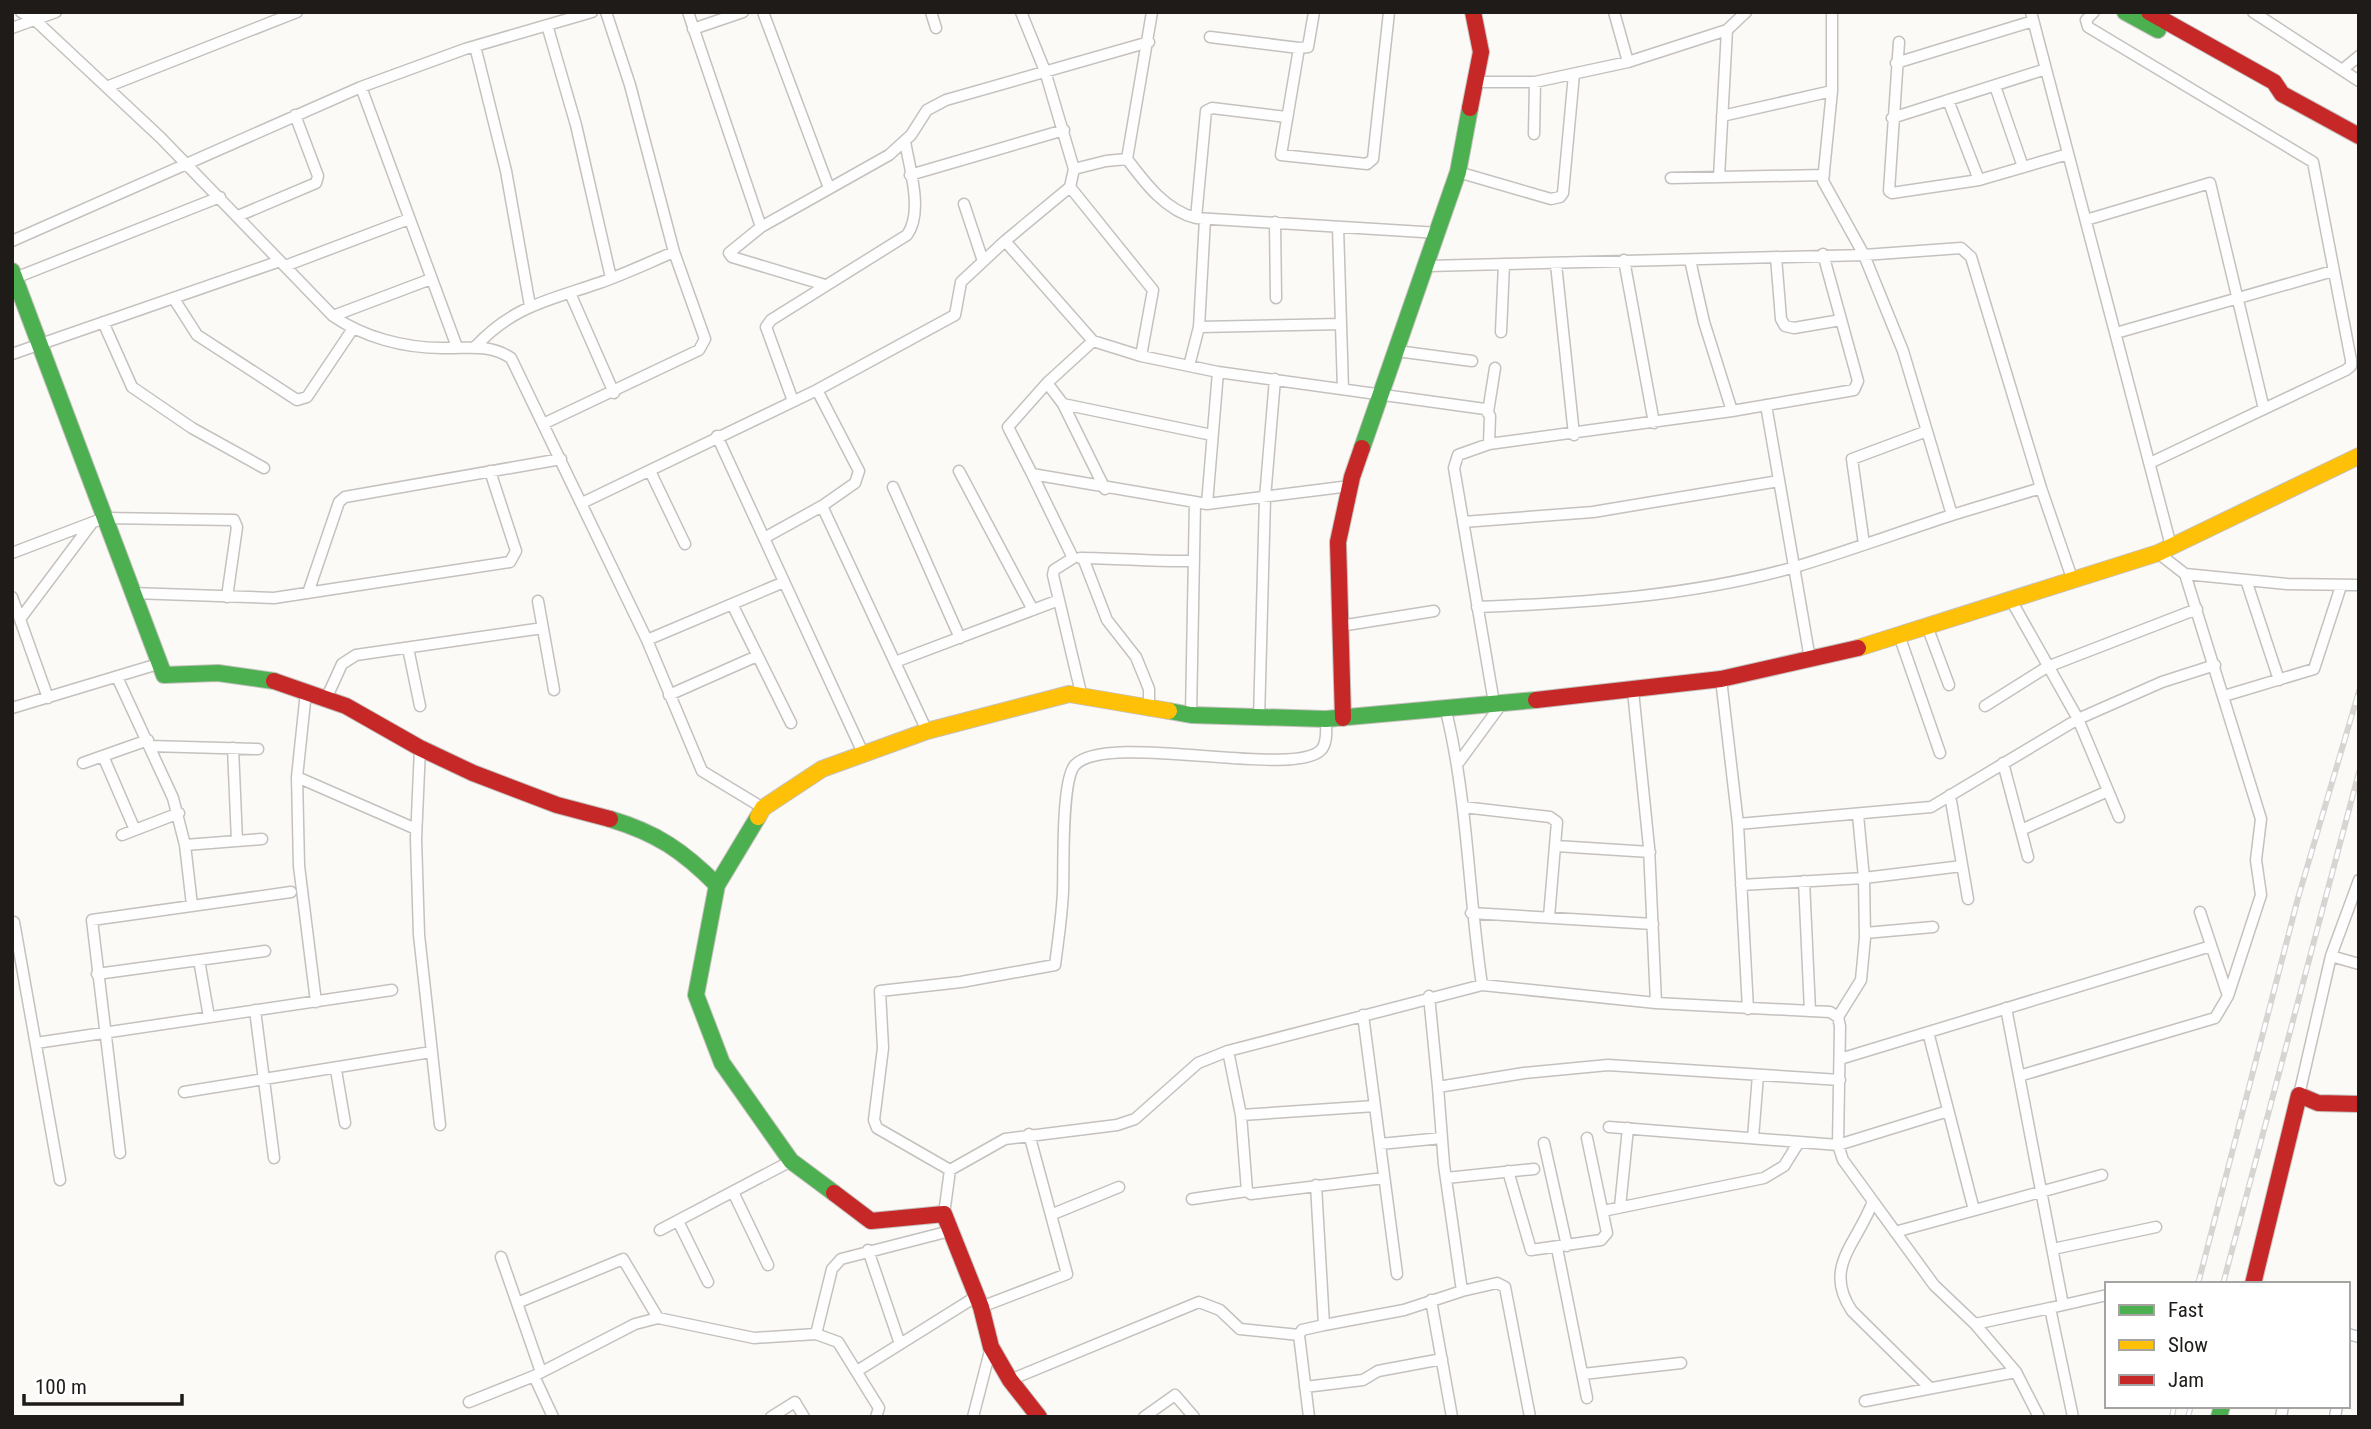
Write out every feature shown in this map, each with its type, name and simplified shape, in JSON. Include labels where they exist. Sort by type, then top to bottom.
[{"type":"main road","points":[[1343,718],[1338,542],[1350,486],[1440,233],[1458,172],[1481,52],[1473,12]]},
{"type":"main road","points":[[2125,12],[2266,94],[2282,94]]},
{"type":"main road","points":[[2149,12],[2274,82],[2282,94],[2359,136]]},
{"type":"main road","points":[[13,275],[41,344],[98,520],[132,593],[158,664],[168,677],[218,673],[256,677],[346,706],[473,774],[557,805],[637,827],[685,853],[717,885]]},
{"type":"main road","points":[[1039,1417],[1010,1380],[991,1346],[979,1301],[944,1214],[871,1221],[791,1161],[722,1063],[696,995],[717,885],[763,808],[822,769],[863,753],[927,731],[1069,694],[1081,693],[1149,710],[1191,715],[1326,719],[1633,691],[1721,679],[1899,635],[2073,581],[2165,549],[2359,456]]},
{"type":"main road","points":[[2253,1282],[2299,1095],[2318,1103],[2359,1104]]},
{"type":"street","points":[[21,12],[35,20],[109,86],[333,316],[352,330],[370,337],[440,348],[497,348],[511,358],[646,640],[702,771],[763,808]]},
{"type":"street","points":[[12,28],[57,12]]},
{"type":"street","points":[[109,86],[297,12]]},
{"type":"street","points":[[12,241],[361,87],[475,46],[592,12]]},
{"type":"street","points":[[543,424],[614,393],[703,346],[703,332],[674,252],[630,85],[606,12]]},
{"type":"street","points":[[688,12],[761,227]]},
{"type":"street","points":[[693,29],[743,12]]},
{"type":"street","points":[[764,12],[829,188]]},
{"type":"street","points":[[931,12],[936,28]]},
{"type":"street","points":[[582,503],[817,390],[956,315],[961,282],[1004,241],[1070,187],[1074,169],[1045,71],[1021,12]]},
{"type":"street","points":[[1152,12],[1127,159],[1149,189],[1186,216],[1200,219],[1440,233]]},
{"type":"street","points":[[1210,37],[1305,48],[1311,42],[1314,12]]},
{"type":"street","points":[[1299,48],[1280,151],[1285,157],[1371,162],[1389,12]]},
{"type":"street","points":[[1614,12],[1628,62]]},
{"type":"street","points":[[1477,82],[1535,82],[1628,62],[1727,30],[1746,12]]},
{"type":"street","points":[[1832,12],[1832,91],[1824,174],[1827,189],[1864,255],[1903,351],[1952,515]]},
{"type":"street","points":[[2094,12],[2086,20],[2088,27],[2311,159],[2316,171],[2351,366],[2150,463]]},
{"type":"street","points":[[2253,12],[2359,81]]},
{"type":"street","points":[[1896,63],[2032,17],[2150,463],[2165,549],[2185,574],[2261,819],[2256,860],[2261,895],[2220,1013],[2210,1022],[2019,1076]]},
{"type":"street","points":[[547,25],[576,125],[611,278]]},
{"type":"street","points":[[1719,177],[1727,30]]},
{"type":"street","points":[[825,285],[732,257],[730,249],[761,227],[890,155],[905,141],[928,110],[946,100],[1149,41]]},
{"type":"street","points":[[1899,42],[1892,118],[1889,191],[1892,193],[1979,180],[2068,154]]},
{"type":"street","points":[[475,46],[506,171],[530,306]]},
{"type":"street","points":[[2342,70],[2359,56]]},
{"type":"street","points":[[1892,118],[2046,69]]},
{"type":"street","points":[[1458,172],[1551,199],[1560,197],[1563,193],[1574,74]]},
{"type":"street","points":[[1534,134],[1535,82]]},
{"type":"street","points":[[1995,86],[2023,167]]},
{"type":"street","points":[[361,87],[457,347]]},
{"type":"street","points":[[1722,116],[1832,91]]},
{"type":"street","points":[[1948,100],[1979,180]]},
{"type":"street","points":[[1189,366],[1199,327],[1200,219],[1206,111],[1212,108],[1286,117]]},
{"type":"street","points":[[238,216],[316,183],[318,176],[295,115]]},
{"type":"street","points":[[910,175],[1064,130]]},
{"type":"street","points":[[793,401],[766,327],[771,320],[907,235],[913,227],[905,141]]},
{"type":"street","points":[[1074,169],[1127,159]]},
{"type":"street","points":[[1671,178],[1824,174]]},
{"type":"street","points":[[2086,220],[2210,183],[2264,408]]},
{"type":"street","points":[[1070,187],[1153,290],[1141,356]]},
{"type":"street","points":[[13,275],[220,197]]},
{"type":"street","points":[[964,204],[983,261]]},
{"type":"street","points":[[12,354],[409,219]]},
{"type":"street","points":[[1275,222],[1276,298]]},
{"type":"street","points":[[1338,227],[1343,389]]},
{"type":"street","points":[[1004,241],[1093,341],[1141,356],[1218,372],[1488,412]]},
{"type":"street","points":[[1427,266],[1864,255],[1954,248],[1965,251],[1970,257],[2041,488],[2073,581]]},
{"type":"street","points":[[476,346],[496,324],[530,306],[611,278],[674,252]]},
{"type":"street","points":[[1459,762],[1498,702],[1477,607],[1454,468],[1455,458],[1462,451],[1489,444],[1574,435],[1854,390],[1858,386],[1823,254]]},
{"type":"street","points":[[1776,257],[1781,319],[1785,326],[1794,328],[1841,320]]},
{"type":"street","points":[[1624,260],[1654,423]]},
{"type":"street","points":[[1690,260],[1704,322],[1732,411]]},
{"type":"street","points":[[1501,332],[1504,264]]},
{"type":"street","points":[[1556,264],[1574,435]]},
{"type":"street","points":[[2116,333],[2333,271]]},
{"type":"street","points":[[333,316],[431,279]]},
{"type":"street","points":[[570,293],[614,393]]},
{"type":"street","points":[[174,299],[197,335],[298,400],[307,397],[352,330]]},
{"type":"street","points":[[103,322],[132,387],[192,428],[264,468]]},
{"type":"street","points":[[1199,327],[1341,324]]},
{"type":"street","points":[[1093,341],[1047,383],[1008,427],[1078,558],[1107,620],[1136,657],[1149,689],[1149,710]]},
{"type":"street","points":[[1397,351],[1472,361]]},
{"type":"street","points":[[1489,444],[1488,412],[1495,368]]},
{"type":"street","points":[[1207,504],[1218,372]]},
{"type":"street","points":[[1259,719],[1265,498],[1275,379]]},
{"type":"street","points":[[1047,383],[1063,404],[1105,489]]},
{"type":"street","points":[[764,538],[822,506],[855,483],[859,471],[817,390]]},
{"type":"street","points":[[1063,404],[1212,435]]},
{"type":"street","points":[[1766,405],[1810,659]]},
{"type":"street","points":[[1864,544],[1852,459],[1927,431]]},
{"type":"street","points":[[717,436],[863,753]]},
{"type":"street","points":[[308,593],[339,502],[345,497],[561,459]]},
{"type":"street","points":[[132,593],[274,598],[510,562],[516,551],[490,471]]},
{"type":"street","points":[[650,471],[685,544]]},
{"type":"street","points":[[959,471],[1033,610]]},
{"type":"street","points":[[1032,474],[1105,489],[1207,504],[1350,486]]},
{"type":"street","points":[[1463,522],[1593,512],[1779,481]]},
{"type":"street","points":[[893,487],[960,638]]},
{"type":"street","points":[[1477,607],[1580,603],[1723,583],[1794,567],[2041,488]]},
{"type":"street","points":[[1191,715],[1195,502]]},
{"type":"street","points":[[822,506],[927,731]]},
{"type":"street","points":[[20,619],[98,520]]},
{"type":"street","points":[[12,553],[98,520],[233,520],[237,527],[228,597]]},
{"type":"street","points":[[1081,693],[1054,570],[1078,558],[1139,562],[1194,561]]},
{"type":"street","points":[[2185,574],[2246,580],[2359,585]]},
{"type":"street","points":[[2246,580],[2279,680]]},
{"type":"street","points":[[646,640],[784,582]]},
{"type":"street","points":[[2224,696],[2309,672],[2318,666],[2341,586]]},
{"type":"street","points":[[12,597],[48,698]]},
{"type":"street","points":[[895,662],[1059,600]]},
{"type":"street","points":[[2011,600],[2078,719],[2119,817]]},
{"type":"street","points":[[538,601],[554,690]]},
{"type":"street","points":[[732,604],[791,723]]},
{"type":"street","points":[[1985,705],[2047,667],[2197,609]]},
{"type":"street","points":[[1340,626],[1434,611]]},
{"type":"street","points":[[1927,626],[1949,685]]},
{"type":"street","points":[[326,699],[342,664],[347,659],[543,628]]},
{"type":"street","points":[[1899,635],[1940,753]]},
{"type":"street","points":[[408,648],[420,706]]},
{"type":"street","points":[[669,695],[757,656]]},
{"type":"street","points":[[12,708],[158,664]]},
{"type":"street","points":[[1738,824],[1931,807],[2078,719],[2162,682],[2215,665]]},
{"type":"street","points":[[117,677],[149,743],[178,813],[185,845],[192,905]]},
{"type":"street","points":[[1721,679],[1738,824],[1748,1009]]},
{"type":"street","points":[[1633,691],[1650,852],[1656,1003]]},
{"type":"street","points":[[306,692],[296,777],[299,866],[316,1002]]},
{"type":"street","points":[[1446,707],[1459,762],[1471,913],[1482,985]]},
{"type":"street","points":[[950,1170],[877,1128],[874,1120],[883,1048],[880,991],[961,982],[1055,965],[1063,894],[1068,786],[1073,766],[1078,762],[1086,758],[1130,752],[1276,759],[1310,756],[1322,750],[1326,719]]},
{"type":"street","points":[[83,763],[149,743],[258,749]]},
{"type":"street","points":[[233,748],[237,841]]},
{"type":"street","points":[[420,748],[416,829],[419,935],[440,1125]]},
{"type":"street","points":[[103,756],[135,830]]},
{"type":"street","points":[[2003,763],[2028,858]]},
{"type":"street","points":[[296,777],[416,829]]},
{"type":"street","points":[[2021,830],[2108,792]]},
{"type":"street","points":[[1950,795],[1968,899]]},
{"type":"street","points":[[1462,807],[1550,817],[1557,822],[1549,917]]},
{"type":"street","points":[[122,835],[178,813]]},
{"type":"street","points":[[1858,815],[1864,878],[1865,933],[1861,980],[1838,1017],[1838,1145],[1843,1160],[1934,1285],[1975,1324],[2016,1372],[2039,1417]]},
{"type":"street","points":[[185,845],[262,839]]},
{"type":"street","points":[[1556,846],[1650,852]]},
{"type":"street","points":[[1741,884],[1864,878],[1962,866]]},
{"type":"street","points":[[2299,1095],[2331,956],[2355,901],[2359,880]]},
{"type":"street","points":[[1804,881],[1810,1011]]},
{"type":"street","points":[[120,1153],[92,920],[291,892]]},
{"type":"street","points":[[2200,912],[2228,996]]},
{"type":"street","points":[[1471,913],[1653,924]]},
{"type":"street","points":[[14,922],[60,1180]]},
{"type":"street","points":[[1865,933],[1933,927]]},
{"type":"street","points":[[1840,1059],[2211,946]]},
{"type":"street","points":[[97,974],[265,951]]},
{"type":"street","points":[[2331,956],[2359,964]]},
{"type":"street","points":[[199,960],[209,1017]]},
{"type":"street","points":[[950,1170],[1005,1139],[1117,1125],[1135,1119],[1198,1063],[1228,1051],[1429,996],[1482,985],[1656,1003],[1830,1012],[1838,1017]]},
{"type":"street","points":[[36,1043],[392,990]]},
{"type":"street","points":[[1429,996],[1446,1178],[1462,1291]]},
{"type":"street","points":[[2006,1009],[2063,1305]]},
{"type":"street","points":[[255,1010],[274,1158]]},
{"type":"street","points":[[1363,1015],[1398,1274]]},
{"type":"street","points":[[1928,1032],[1974,1210]]},
{"type":"street","points":[[1228,1051],[1241,1115],[1247,1191]]},
{"type":"street","points":[[184,1092],[336,1070],[432,1052]]},
{"type":"street","points":[[1438,1087],[1524,1073],[1608,1065],[1840,1080]]},
{"type":"street","points":[[336,1070],[345,1123]]},
{"type":"street","points":[[1753,1138],[1758,1075]]},
{"type":"street","points":[[1241,1115],[1375,1106]]},
{"type":"street","points":[[1609,1127],[1838,1145],[1948,1111]]},
{"type":"street","points":[[1620,1207],[1628,1128]]},
{"type":"street","points":[[857,1371],[979,1301],[1067,1274],[1053,1214],[1029,1134]]},
{"type":"street","points":[[1380,1144],[1442,1138]]},
{"type":"street","points":[[1508,1171],[1527,1245],[1537,1251],[1605,1237],[1608,1233],[1587,1138]]},
{"type":"street","points":[[1603,1211],[1764,1178],[1784,1166],[1799,1142]]},
{"type":"street","points":[[1544,1143],[1587,1398]]},
{"type":"street","points":[[660,1230],[791,1161]]},
{"type":"street","points":[[1446,1178],[1534,1168]]},
{"type":"street","points":[[944,1214],[950,1170]]},
{"type":"street","points":[[1895,1232],[2102,1175]]},
{"type":"street","points":[[1192,1199],[1384,1178]]},
{"type":"street","points":[[1316,1185],[1324,1325]]},
{"type":"street","points":[[1053,1214],[1119,1187]]},
{"type":"street","points":[[733,1192],[768,1265]]},
{"type":"street","points":[[1873,1201],[1862,1230],[1840,1264],[1839,1277],[1844,1300],[1930,1388]]},
{"type":"street","points":[[678,1221],[708,1282]]},
{"type":"street","points":[[2053,1249],[2156,1227]]},
{"type":"street","points":[[816,1334],[832,1269],[841,1259],[950,1231]]},
{"type":"street","points":[[868,1250],[900,1344]]},
{"type":"street","points":[[501,1257],[553,1417]]},
{"type":"street","points":[[517,1303],[624,1259],[658,1318]]},
{"type":"street","points":[[1310,1417],[1299,1335],[1302,1330],[1404,1310],[1497,1283],[1505,1287],[1530,1417]]},
{"type":"street","points":[[1975,1324],[2105,1296]]},
{"type":"street","points":[[1432,1300],[1452,1417]]},
{"type":"street","points":[[1010,1380],[1199,1302],[1220,1310],[1240,1329],[1299,1335]]},
{"type":"street","points":[[2050,1308],[2073,1417]]},
{"type":"street","points":[[469,1402],[538,1374],[635,1324],[658,1318],[754,1339],[816,1334],[838,1342],[879,1408],[876,1417]]},
{"type":"street","points":[[973,1417],[991,1346]]},
{"type":"street","points":[[1305,1387],[1363,1380],[1378,1371],[1442,1359]]},
{"type":"street","points":[[1583,1374],[1681,1363]]},
{"type":"street","points":[[1866,1401],[2016,1372]]},
{"type":"street","points":[[1144,1417],[1175,1395],[1194,1417]]},
{"type":"street","points":[[771,1417],[795,1402],[804,1417]]},
{"type":"railway","points":[[2199,1282],[2298,898],[2359,691]]},
{"type":"railway","points":[[2224,1282],[2359,772]]},
{"type":"railway","points":[[2172,1417],[2174,1408]]},
{"type":"railway","points":[[2188,1417],[2190,1408]]},
{"type":"traffic: fast","points":[[2125,12],[2158,30]]},
{"type":"traffic: fast","points":[[1362,448],[1458,172],[1470,108]]},
{"type":"traffic: fast","points":[[12,271],[164,675],[218,673],[274,681]]},
{"type":"traffic: fast","points":[[1169,711],[1191,715],[1326,719],[1536,700]]},
{"type":"traffic: fast","points":[[758,817],[717,885],[696,995],[722,1063],[791,1161],[834,1193]]},
{"type":"traffic: fast","points":[[610,819],[656,837],[693,862],[717,885]]},
{"type":"traffic: fast","points":[[2219,1417],[2221,1408]]},
{"type":"traffic: slow","points":[[1858,648],[2158,553],[2359,456]]},
{"type":"traffic: slow","points":[[758,817],[763,808],[822,769],[927,731],[1069,694],[1169,711]]},
{"type":"traffic: jam","points":[[1470,108],[1481,52],[1473,12]]},
{"type":"traffic: jam","points":[[2149,12],[2274,82],[2282,94],[2359,136]]},
{"type":"traffic: jam","points":[[1343,718],[1338,542],[1352,477],[1362,448]]},
{"type":"traffic: jam","points":[[1536,700],[1721,679],[1858,648]]},
{"type":"traffic: jam","points":[[274,681],[346,706],[420,748],[473,773],[557,805],[610,819]]},
{"type":"traffic: jam","points":[[2253,1282],[2299,1095],[2318,1103],[2359,1104]]},
{"type":"traffic: jam","points":[[834,1193],[871,1221],[944,1214],[981,1307],[991,1347],[1010,1380],[1039,1417]]}]
